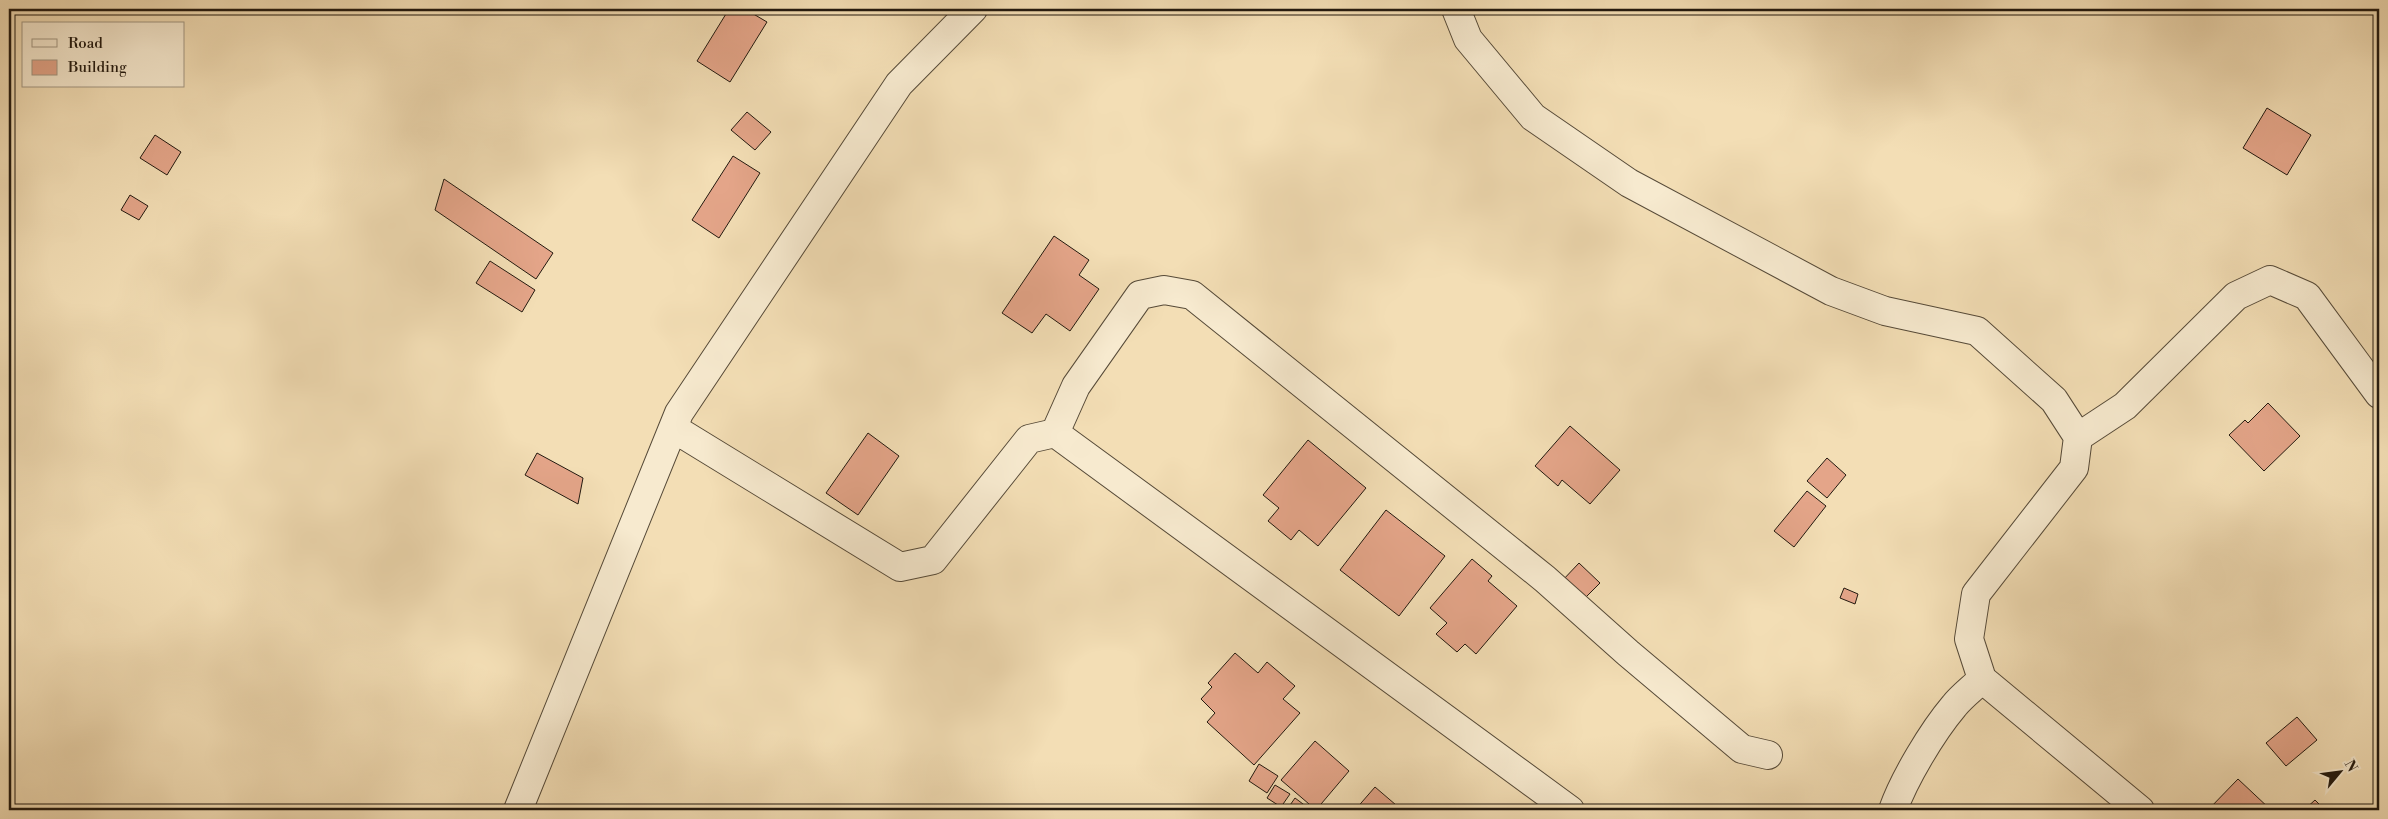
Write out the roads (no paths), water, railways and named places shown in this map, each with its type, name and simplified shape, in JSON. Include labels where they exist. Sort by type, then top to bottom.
[{"type":"street","points":[[518,810],[679,413],[899,84],[973,9]]},
{"type":"street","points":[[1456,9],[1468,39],[1533,118],[1629,183],[1831,291],[1885,311],[1977,331],[2054,400],[2078,437],[2074,468],[1976,594],[1969,639],[1982,679],[2140,810]]},
{"type":"street","points":[[2078,437],[2124,406],[2236,296],[2270,280],[2307,296],[2379,394]]},
{"type":"street","points":[[673,428],[900,567],[933,560],[1030,439],[1055,432],[1076,386],[1140,295],[1164,290],[1192,295],[1545,578],[1628,653],[1742,749],[1768,755]]},
{"type":"street","points":[[1055,432],[1570,810]]},
{"type":"street","points":[[1893,810],[1901,787],[1954,706],[1982,679]]}]
